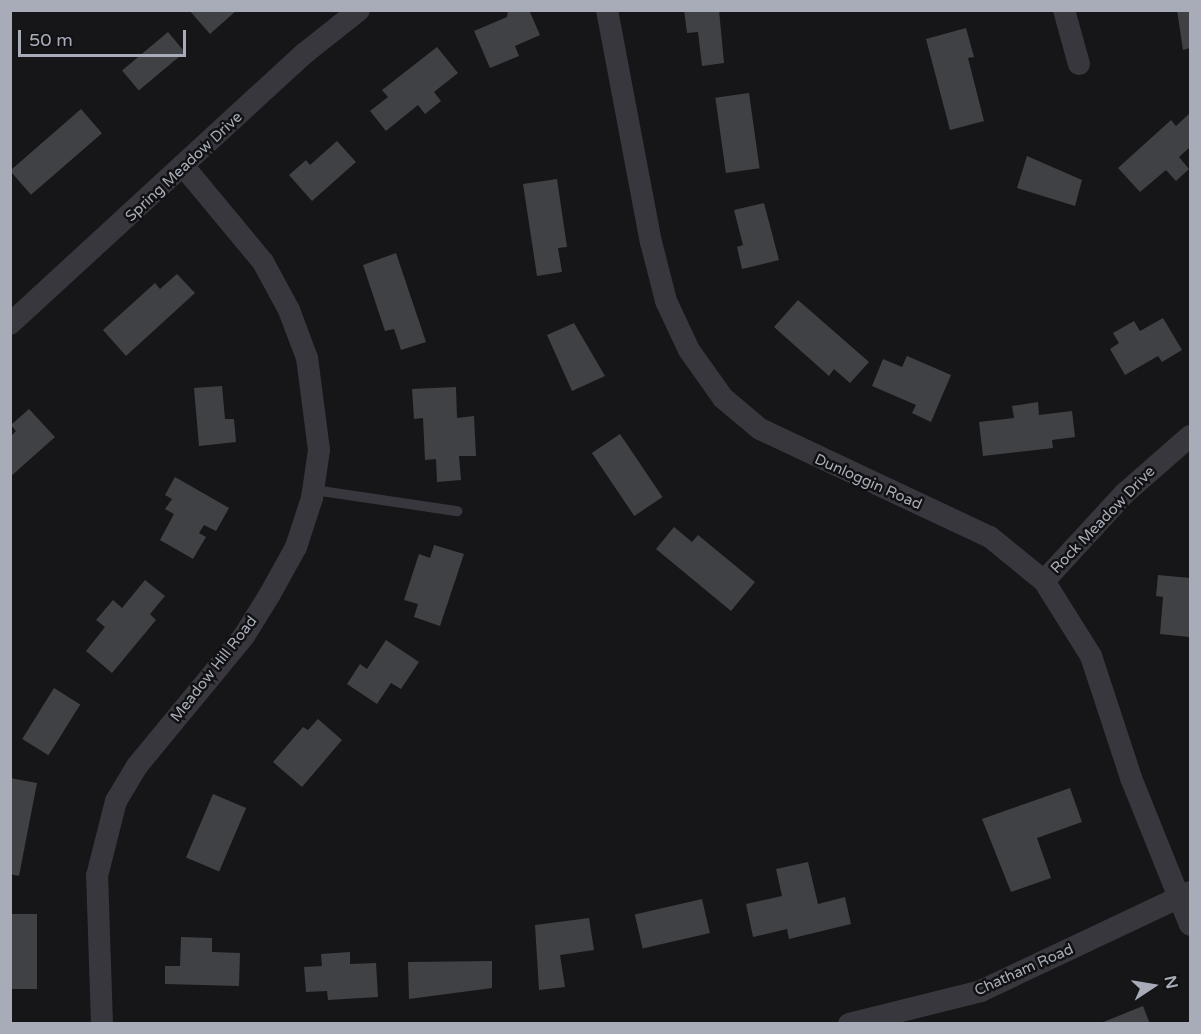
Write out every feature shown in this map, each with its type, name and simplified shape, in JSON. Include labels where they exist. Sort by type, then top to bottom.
[{"type":"street","name":"Spring Meadow Drive","points":[[10,324],[184,168],[305,53],[359,10]]},
{"type":"street","name":"Dunloggin Road","points":[[607,10],[666,301],[688,350],[723,398],[792,448],[990,537],[1044,581],[1091,656],[1185,895],[1191,925]]},
{"type":"street","points":[[1064,10],[1079,63]]},
{"type":"street","name":"Meadow Hill Road","points":[[102,1023],[97,876],[116,801],[136,766],[244,636],[296,547],[314,490],[316,406],[289,310],[263,262],[184,168]]},
{"type":"street","name":"Rock Meadow Drive","points":[[1044,581],[1124,494],[1191,436]]},
{"type":"street","name":"Chatham Road","points":[[849,1023],[981,991],[1185,895]]},
{"type":"lane","points":[[314,490],[457,511]]},
{"type":"building","points":[[189,10],[237,10],[210,34]]},
{"type":"building","points":[[508,10],[529,10],[540,35],[515,46],[519,56],[490,68],[474,31],[507,17]]},
{"type":"building","points":[[684,10],[719,10],[724,63],[702,66],[698,32],[687,33]]},
{"type":"building","points":[[1177,10],[1190,10],[1190,48],[1183,50]]},
{"type":"building","points":[[966,28],[974,57],[968,58],[984,121],[950,130],[926,39]]},
{"type":"building","points":[[168,32],[185,52],[139,90],[122,71]]},
{"type":"building","points":[[437,47],[458,73],[434,92],[441,101],[425,114],[418,105],[386,131],[370,111],[388,97],[382,90]]},
{"type":"building","points":[[749,93],[760,168],[726,173],[715,98]]},
{"type":"building","points":[[81,109],[102,133],[31,195],[10,171]]},
{"type":"building","points":[[1190,113],[1190,147],[1179,157],[1189,169],[1176,181],[1166,170],[1140,192],[1118,168],[1171,120],[1176,126]]},
{"type":"building","points":[[337,141],[356,162],[312,201],[289,175],[306,160],[310,165]]},
{"type":"building","points":[[1027,156],[1082,180],[1075,206],[1017,188]]},
{"type":"building","points":[[557,179],[567,247],[558,248],[562,272],[537,276],[523,184]]},
{"type":"building","points":[[764,203],[779,260],[742,269],[737,247],[743,245],[734,210]]},
{"type":"building","points":[[396,253],[426,342],[401,350],[394,329],[385,331],[363,265]]},
{"type":"building","points":[[177,274],[195,293],[126,356],[103,330],[155,283],[160,289]]},
{"type":"building","points":[[798,300],[869,362],[850,383],[834,369],[829,376],[774,327]]},
{"type":"building","points":[[1163,318],[1182,350],[1162,362],[1158,356],[1125,375],[1110,349],[1119,343],[1113,333],[1134,321],[1140,331]]},
{"type":"building","points":[[574,323],[605,376],[572,391],[547,335]]},
{"type":"building","points":[[907,356],[951,375],[931,422],[912,413],[916,405],[872,386],[883,359],[902,367]]},
{"type":"building","points":[[222,386],[225,419],[234,419],[236,442],[199,446],[194,388]]},
{"type":"building","points":[[456,387],[457,418],[474,416],[476,456],[459,456],[461,480],[437,482],[436,459],[425,460],[423,418],[414,419],[412,389]]},
{"type":"building","points":[[1038,402],[1039,415],[1072,411],[1075,437],[1052,440],[1053,448],[983,456],[979,422],[1014,418],[1012,406]]},
{"type":"building","points":[[29,409],[55,437],[10,477],[10,437],[16,431],[11,425]]},
{"type":"building","points":[[620,434],[662,497],[634,516],[592,453]]},
{"type":"building","points":[[175,477],[229,508],[216,531],[204,525],[199,533],[206,537],[193,559],[160,540],[174,514],[165,509],[172,499],[165,495]]},
{"type":"building","points":[[674,527],[692,542],[698,535],[755,582],[731,611],[656,549]]},
{"type":"building","points":[[434,545],[464,554],[440,626],[414,617],[418,604],[404,600],[419,554],[430,558]]},
{"type":"building","points":[[1158,575],[1190,578],[1189,637],[1160,634],[1163,597],[1156,596]]},
{"type":"building","points":[[145,580],[165,596],[150,614],[156,620],[112,673],[86,651],[105,627],[96,620],[113,600],[122,608]]},
{"type":"building","points":[[386,640],[419,662],[401,689],[391,683],[377,704],[347,684],[360,664],[367,669]]},
{"type":"building","points":[[54,688],[80,704],[48,755],[22,739]]},
{"type":"building","points":[[318,719],[342,740],[302,787],[273,762],[303,727],[308,730]]},
{"type":"building","points":[[10,778],[37,783],[19,876],[10,874]]},
{"type":"building","points":[[1070,788],[1082,822],[1037,838],[1051,878],[1011,892],[982,819]]},
{"type":"building","points":[[213,794],[246,808],[219,872],[186,858]]},
{"type":"building","points":[[808,862],[818,904],[845,897],[851,924],[789,939],[787,929],[753,937],[746,904],[782,896],[776,869]]},
{"type":"building","points":[[702,899],[710,933],[643,949],[635,915]]},
{"type":"building","points":[[10,914],[37,914],[37,989],[10,989]]},
{"type":"building","points":[[589,918],[594,950],[560,955],[565,987],[539,990],[535,925]]},
{"type":"building","points":[[181,937],[212,938],[212,952],[240,953],[239,986],[165,984],[165,966],[180,966]]},
{"type":"building","points":[[350,952],[350,964],[376,963],[378,997],[328,1000],[327,991],[306,992],[304,967],[322,966],[321,954]]},
{"type":"building","points":[[492,961],[492,988],[409,999],[408,962]]},
{"type":"building","points":[[1143,1006],[1150,1024],[1101,1024],[1101,1023]]}]
